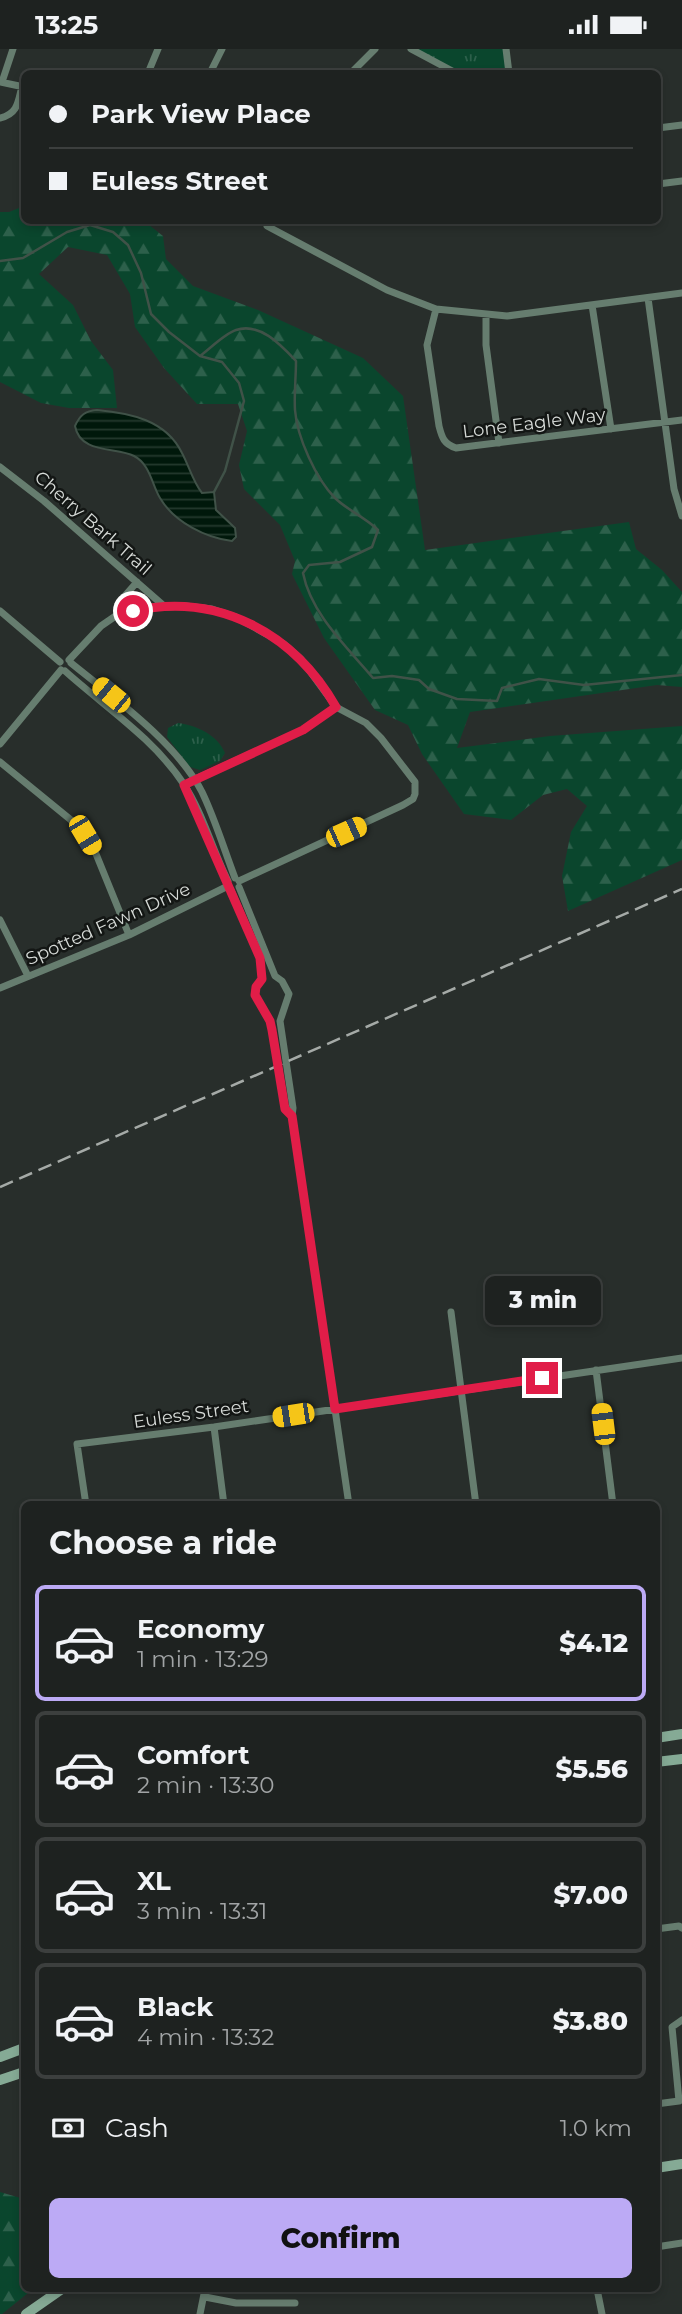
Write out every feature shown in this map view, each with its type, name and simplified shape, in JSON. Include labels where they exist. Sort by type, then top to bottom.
[{"type":"main road","points":[[660,1737],[682,1734]]},
{"type":"main road","points":[[660,1762],[682,1759]]},
{"type":"main road","points":[[0,2057],[21,2049]]},
{"type":"main road","points":[[0,2080],[21,2072]]},
{"type":"main road","points":[[660,2167],[682,2164]]},
{"type":"main road","points":[[26,2314],[58,2292]]},
{"type":"street","points":[[13,49],[1,82],[21,87]]},
{"type":"street","points":[[149,70],[158,49]]},
{"type":"street","points":[[212,70],[222,49]]},
{"type":"street","points":[[354,70],[375,49]]},
{"type":"street","points":[[411,49],[450,70]]},
{"type":"street","points":[[506,49],[509,70]]},
{"type":"street","points":[[0,118],[10,115],[16,109],[21,93]]},
{"type":"street","points":[[661,128],[682,125]]},
{"type":"street","points":[[661,184],[682,181]]},
{"type":"street","points":[[268,224],[267,226],[387,290],[436,309],[507,316],[682,293]]},
{"type":"street","points":[[648,298],[674,489],[682,516]]},
{"type":"street","points":[[592,305],[611,429]]},
{"type":"street","name":"Lone Eagle Way","points":[[436,309],[427,345],[442,438],[447,445],[456,448],[682,420]]},
{"type":"street","points":[[486,315],[486,345],[499,443]]},
{"type":"street","name":"Cherry Bark Trail","points":[[0,467],[44,501],[164,606]]},
{"type":"street","points":[[117,615],[123,599],[137,582]]},
{"type":"street","points":[[70,662],[101,626],[117,615],[164,606],[186,605],[212,609],[236,617],[267,633],[301,659],[336,707],[303,730],[184,785]]},
{"type":"street","points":[[0,611],[142,737],[184,785],[275,976],[282,981],[289,994],[280,1021],[285,1109],[292,1116],[348,1501]]},
{"type":"street","points":[[0,744],[62,667],[64,659],[111,695],[183,763],[207,803],[257,948],[262,979]]},
{"type":"street","name":"Spotted Fawn Drive","points":[[0,988],[129,935],[413,799],[416,788],[412,776],[381,738],[366,723],[336,707]]},
{"type":"street","points":[[0,762],[85,835],[94,849],[129,935]]},
{"type":"street","points":[[0,920],[28,976]]},
{"type":"street","points":[[275,976],[262,979],[256,987],[255,995],[270,1022],[282,1063]]},
{"type":"street","points":[[451,1312],[476,1501]]},
{"type":"street","name":"Euless Street","points":[[85,1501],[77,1444],[214,1427],[682,1358]]},
{"type":"street","points":[[596,1370],[612,1501]]},
{"type":"street","points":[[214,1427],[223,1501]]},
{"type":"street","points":[[660,1928],[682,1928]]},
{"type":"street","points":[[660,2103],[678,2101],[672,2027],[682,2020]]},
{"type":"street","points":[[660,2246],[682,2243]]},
{"type":"street","points":[[598,2292],[602,2314]]},
{"type":"street","points":[[200,2314],[205,2293],[236,2302],[295,2303]]},
{"type":"green space","points":[[411,49],[506,49],[509,70],[450,70]]},
{"type":"green space","points":[[21,207],[21,224],[148,224],[163,236],[166,259],[193,286],[258,310],[363,358],[403,396],[425,550],[629,522],[636,549],[662,570],[682,592],[682,687],[657,685],[470,712],[457,748],[550,736],[682,726],[682,860],[568,911],[562,876],[571,832],[587,806],[567,789],[543,795],[511,820],[464,814],[422,754],[408,725],[375,710],[324,638],[292,574],[295,561],[280,525],[244,489],[239,465],[247,431],[238,404],[197,404],[164,368],[135,327],[130,294],[107,255],[68,247],[39,274],[73,305],[91,341],[113,370],[117,408],[69,408],[41,403],[0,382],[0,212]]},
{"type":"green space","points":[[178,723],[192,726],[212,736],[225,753],[220,761],[200,770],[190,767],[167,737],[168,728]]},
{"type":"green space","points":[[0,2192],[21,2198],[21,2292],[29,2292],[0,2314]]},
{"type":"shaded area","points":[[97,410],[134,416],[167,433],[182,453],[202,493],[214,492],[216,510],[235,528],[236,537],[232,541],[222,539],[201,532],[182,521],[166,507],[144,464],[127,453],[100,448],[84,441],[75,426],[83,414]]},
{"type":"waterway","points":[[0,261],[23,258],[67,232],[90,225],[113,232],[128,245],[141,273],[151,314],[200,356],[222,362],[239,383],[244,401],[225,471],[214,492]]},
{"type":"waterway","points":[[200,356],[227,335],[245,328],[262,332],[284,348],[296,361],[295,410],[299,432],[309,457],[321,480],[335,498],[378,530],[372,547],[340,562],[309,565],[303,573],[307,588],[322,616],[373,678],[392,676],[419,680],[429,689],[457,699],[497,701],[502,688],[539,679],[584,685],[682,675]]},
{"type":"railway","points":[[0,1187],[682,889]]},
{"type":"route","points":[[133,611],[186,605],[212,609],[236,617],[267,633],[301,659],[336,707],[303,730],[184,785],[260,958],[262,979],[256,987],[255,995],[270,1022],[285,1109],[292,1116],[335,1409],[542,1378]]}]
